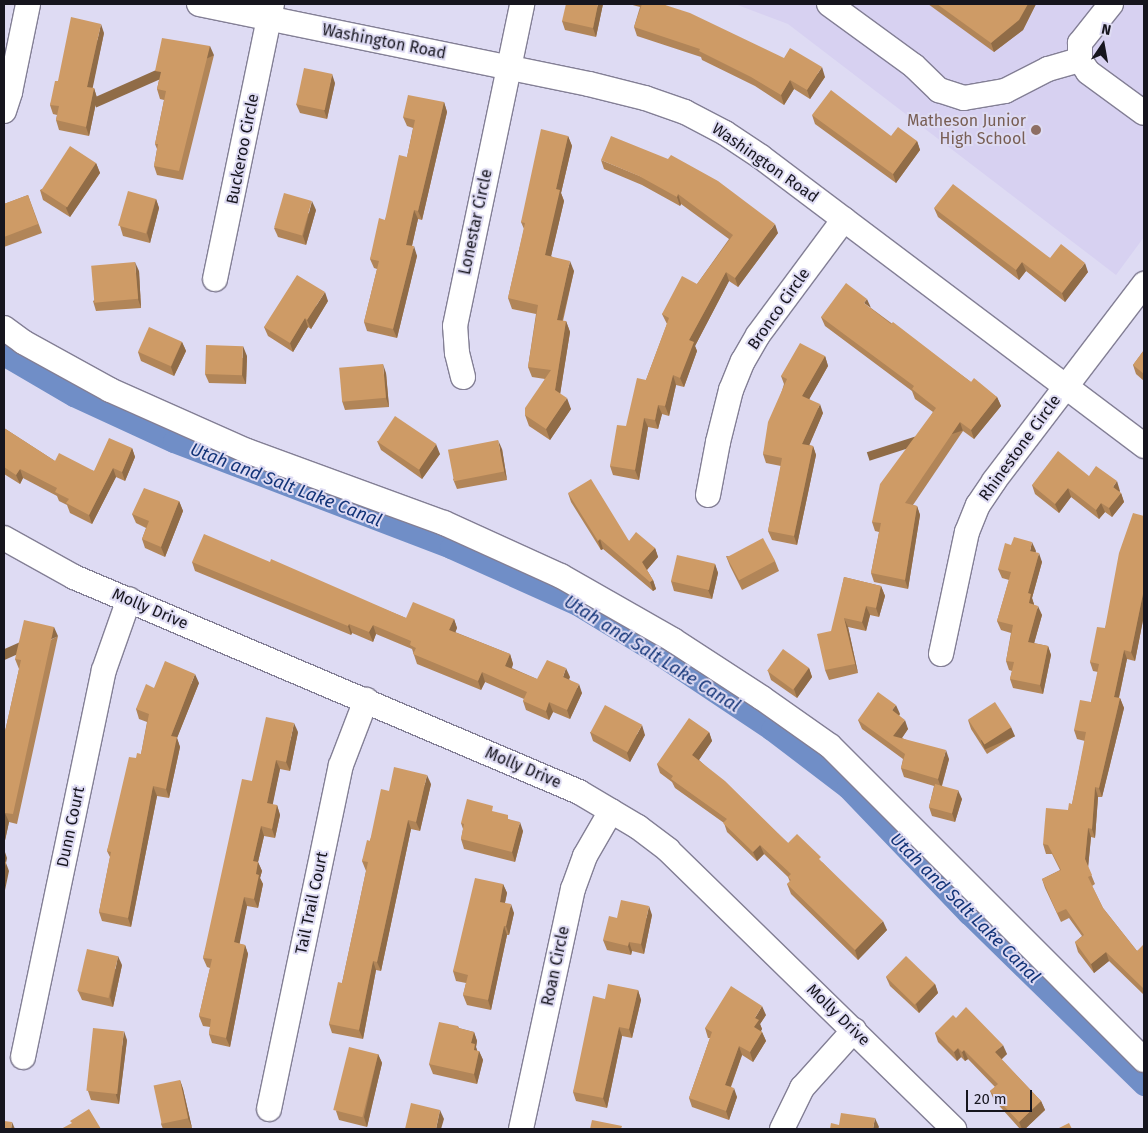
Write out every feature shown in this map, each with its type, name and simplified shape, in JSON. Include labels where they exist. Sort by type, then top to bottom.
[{"type":"street","points":[[4,111],[10,92],[28,4]]},
{"type":"street","name":"Washington Road","points":[[199,4],[270,11],[636,95],[685,112],[725,133],[762,157],[1064,388],[1144,446]]},
{"type":"street","name":"Lonestar Circle","points":[[464,377],[457,354],[455,326],[522,4]]},
{"type":"street","points":[[829,4],[914,66],[939,90],[964,98],[1005,91],[1048,69],[1080,60]]},
{"type":"street","points":[[1111,4],[1080,43],[1080,60],[1088,72],[1144,113]]},
{"type":"street","name":"Buckeroo Circle","points":[[215,278],[270,11]]},
{"type":"street","name":"Bronco Circle","points":[[708,495],[718,442],[731,390],[743,362],[758,335],[844,219]]},
{"type":"street","name":"Rhinestone Circle","points":[[941,654],[967,532],[978,505],[994,481],[1144,284]]},
{"type":"street","points":[[4,328],[22,342],[110,390],[247,451],[444,524],[561,576],[673,640],[830,746],[1144,1060]]},
{"type":"street","name":"Molly Drive","points":[[4,538],[74,577],[579,792],[638,827],[668,850],[954,1129]]},
{"type":"street","name":"Dunn Court","points":[[23,1057],[102,679],[129,599]]},
{"type":"street","name":"Tail Trail Court","points":[[269,1109],[341,765],[366,700]]},
{"type":"street","name":"Roan Circle","points":[[521,1129],[573,889],[585,856],[611,811]]},
{"type":"street","points":[[782,1129],[802,1088],[854,1030]]},
{"type":"shaded area","name":"Matheson Junior High School","points":[[735,4],[1144,4],[1144,237],[1116,275],[788,24]]},
{"type":"building","points":[[566,4],[598,4],[593,28],[562,21]]},
{"type":"building","points":[[642,4],[662,4],[690,13],[784,58],[790,48],[822,67],[807,90],[790,80],[781,95],[751,77],[699,51],[700,49],[634,27]]},
{"type":"building","points":[[937,4],[1028,4],[1019,20],[991,43]]},
{"type":"building","points":[[71,17],[101,24],[87,87],[94,88],[86,127],[56,120],[59,106],[50,105],[55,81],[58,81]]},
{"type":"building","points":[[162,38],[210,46],[179,171],[154,166],[158,144],[155,144],[166,91],[157,89],[161,72],[155,71]]},
{"type":"building","points":[[304,68],[332,74],[325,110],[296,104]]},
{"type":"building","points":[[831,90],[891,136],[898,127],[917,141],[893,174],[812,115]]},
{"type":"building","points":[[408,95],[444,102],[418,211],[414,210],[406,245],[414,246],[393,329],[364,322],[379,261],[370,259],[379,218],[385,220],[399,155],[407,157],[415,120],[403,117]]},
{"type":"building","points":[[541,129],[568,136],[556,189],[560,190],[545,255],[570,261],[557,320],[566,321],[555,390],[567,398],[546,429],[525,415],[525,408],[551,370],[528,367],[538,305],[508,298],[525,223],[521,222]]},
{"type":"building","points":[[611,136],[668,159],[671,155],[718,181],[775,224],[735,278],[726,272],[689,340],[694,342],[680,378],[673,375],[665,406],[658,405],[655,420],[644,418],[635,470],[610,466],[617,425],[626,426],[637,378],[646,380],[669,318],[662,314],[682,276],[697,284],[733,235],[678,194],[677,197],[639,176],[601,160]]},
{"type":"building","points":[[70,146],[96,163],[67,207],[41,190]]},
{"type":"building","points":[[953,184],[1050,258],[1061,244],[1085,263],[1062,293],[1022,262],[1016,270],[934,208]]},
{"type":"building","points":[[128,191],[156,199],[146,234],[118,226]]},
{"type":"building","points":[[284,193],[312,201],[302,236],[274,228]]},
{"type":"building","points":[[28,195],[38,224],[4,237],[4,204]]},
{"type":"building","points":[[135,262],[138,299],[94,303],[91,266]]},
{"type":"building","points":[[297,275],[325,292],[307,320],[305,318],[290,343],[264,327]]},
{"type":"building","points":[[846,283],[867,299],[864,303],[891,324],[893,322],[971,382],[974,378],[997,397],[971,430],[960,422],[905,503],[917,506],[905,580],[871,573],[881,523],[872,522],[880,484],[936,408],[912,389],[914,386],[821,317]]},
{"type":"building","points":[[149,327],[182,342],[171,366],[138,352]]},
{"type":"building","points":[[800,343],[825,356],[802,396],[820,404],[802,444],[813,446],[794,536],[768,531],[782,458],[763,454],[768,422],[787,379],[781,376]]},
{"type":"building","points":[[206,345],[243,346],[242,375],[205,374]]},
{"type":"building","points":[[1144,350],[1144,374],[1133,365]]},
{"type":"building","points":[[383,364],[386,398],[342,402],[339,368]]},
{"type":"building","points":[[395,416],[436,444],[419,470],[378,442]]},
{"type":"building","points":[[4,428],[55,461],[59,453],[94,471],[109,438],[132,448],[122,472],[113,468],[89,515],[66,503],[69,499],[55,492],[57,488],[20,469],[16,475],[4,467]]},
{"type":"building","points":[[498,440],[504,471],[454,481],[448,450]]},
{"type":"building","points":[[1058,451],[1089,476],[1096,466],[1117,481],[1113,487],[1121,493],[1109,508],[1101,503],[1096,510],[1068,488],[1055,504],[1032,485]]},
{"type":"building","points":[[591,479],[629,541],[636,532],[655,548],[642,562],[653,580],[650,582],[600,539],[598,541],[568,493]]},
{"type":"building","points":[[144,488],[179,501],[161,547],[142,539],[149,521],[132,514]]},
{"type":"building","points":[[1133,513],[1144,516],[1144,589],[1131,652],[1124,650],[1114,697],[1120,698],[1099,788],[1095,787],[1092,829],[1088,828],[1085,859],[1092,875],[1088,877],[1103,908],[1137,951],[1143,945],[1144,947],[1144,989],[1106,952],[1091,964],[1075,942],[1084,935],[1066,909],[1057,913],[1042,879],[1061,870],[1048,845],[1043,844],[1046,808],[1068,810],[1069,803],[1072,804],[1086,732],[1074,730],[1080,700],[1091,702],[1099,664],[1090,662],[1097,627],[1105,628],[1119,553]]},
{"type":"building","points":[[204,534],[270,562],[271,559],[406,618],[413,602],[454,619],[449,630],[510,654],[505,666],[537,679],[547,660],[566,668],[563,677],[579,684],[567,710],[549,702],[546,711],[523,701],[527,692],[482,672],[478,681],[413,654],[416,648],[410,645],[411,641],[373,625],[369,632],[349,624],[348,626],[192,562]]},
{"type":"building","points":[[1014,537],[1032,542],[1030,551],[1039,553],[1028,593],[1031,594],[1029,603],[1038,606],[1028,642],[1048,646],[1040,685],[1010,679],[1014,662],[1006,661],[1013,625],[997,621],[1011,572],[998,569],[1005,543],[1011,545]]},
{"type":"building","points":[[763,538],[775,561],[739,580],[727,557]]},
{"type":"building","points":[[677,555],[715,564],[709,590],[671,581]]},
{"type":"building","points":[[844,577],[881,586],[876,608],[866,606],[862,622],[844,618],[855,664],[825,670],[817,634],[831,631]]},
{"type":"building","points":[[24,620],[54,627],[13,814],[5,813],[4,820],[4,736],[21,660],[15,659]]},
{"type":"building","points":[[783,649],[809,668],[793,690],[767,671]]},
{"type":"building","points":[[165,661],[195,674],[171,736],[177,737],[166,789],[153,786],[128,918],[99,912],[111,852],[107,851],[129,757],[136,758],[137,753],[141,754],[149,714],[136,709],[146,684],[154,688]]},
{"type":"building","points":[[878,692],[896,705],[892,710],[905,720],[893,736],[946,750],[938,779],[901,768],[905,754],[858,720]]},
{"type":"building","points":[[995,702],[1011,727],[985,745],[968,719]]},
{"type":"building","points":[[605,705],[642,725],[628,752],[590,732]]},
{"type":"building","points":[[266,717],[294,723],[286,762],[276,760],[267,803],[277,805],[272,829],[261,826],[253,861],[258,862],[256,874],[259,875],[254,899],[244,897],[234,942],[245,945],[226,1038],[209,1034],[211,1019],[199,1016],[212,959],[203,958],[242,779],[252,781]]},
{"type":"building","points":[[689,718],[709,732],[692,755],[725,781],[788,843],[797,834],[821,857],[819,859],[883,921],[855,950],[787,884],[791,880],[788,877],[791,874],[760,845],[753,852],[723,823],[727,819],[671,779],[673,776],[657,764]]},
{"type":"building","points":[[394,767],[427,775],[416,822],[408,820],[377,962],[373,961],[359,1030],[329,1024],[338,982],[342,983],[368,862],[362,861],[367,840],[370,841],[381,789],[389,791]]},
{"type":"building","points":[[935,784],[958,790],[952,813],[929,807]]},
{"type":"building","points":[[467,799],[493,806],[492,811],[508,815],[508,819],[520,822],[512,852],[461,839],[464,824],[461,823]]},
{"type":"building","points":[[475,878],[503,884],[500,902],[511,904],[506,926],[504,926],[488,1000],[463,995],[468,975],[453,971]]},
{"type":"building","points":[[621,900],[649,906],[641,944],[629,942],[628,946],[603,940],[609,916],[617,918]]},
{"type":"building","points":[[87,949],[118,956],[109,998],[77,991]]},
{"type":"building","points":[[906,956],[935,984],[915,1005],[886,977]]},
{"type":"building","points":[[608,984],[638,990],[629,1029],[619,1027],[603,1098],[573,1092],[593,996],[605,999]]},
{"type":"building","points":[[731,986],[762,1006],[755,1018],[759,1020],[754,1027],[762,1032],[750,1052],[739,1046],[725,1085],[734,1088],[726,1111],[689,1098],[712,1032],[705,1028]]},
{"type":"building","points":[[966,1007],[1003,1045],[995,1052],[1041,1101],[1019,1122],[990,1091],[998,1084],[964,1050],[962,1052],[958,1048],[954,1052],[935,1033],[953,1015],[956,1018]]},
{"type":"building","points":[[439,1022],[474,1032],[471,1043],[475,1044],[474,1050],[479,1051],[474,1074],[429,1064]]},
{"type":"building","points":[[93,1028],[124,1031],[117,1094],[86,1091]]},
{"type":"building","points":[[349,1047],[378,1054],[362,1117],[333,1110]]},
{"type":"building","points":[[180,1080],[188,1118],[162,1124],[154,1086]]},
{"type":"building","points":[[411,1103],[440,1110],[436,1129],[405,1129]]},
{"type":"building","points":[[89,1109],[101,1129],[61,1129],[72,1123],[70,1121]]},
{"type":"building","points":[[841,1113],[875,1118],[873,1129],[830,1129],[831,1123],[839,1125]]},
{"type":"building","points":[[592,1120],[622,1126],[621,1129],[590,1129]]},
{"type":"building","points":[[4,1121],[12,1122],[11,1129],[4,1129]]},
{"type":"building","points":[[1069,1123],[1072,1129],[1057,1129]]},
{"type":"waterway","name":"Utah and Salt Lake Canal","points":[[4,355],[74,396],[174,442],[451,548],[578,605],[657,653],[772,730],[848,788],[969,914],[1144,1085]]},
{"type":"place","name":"Matheson Junior High School","points":[[1036,130]]}]
